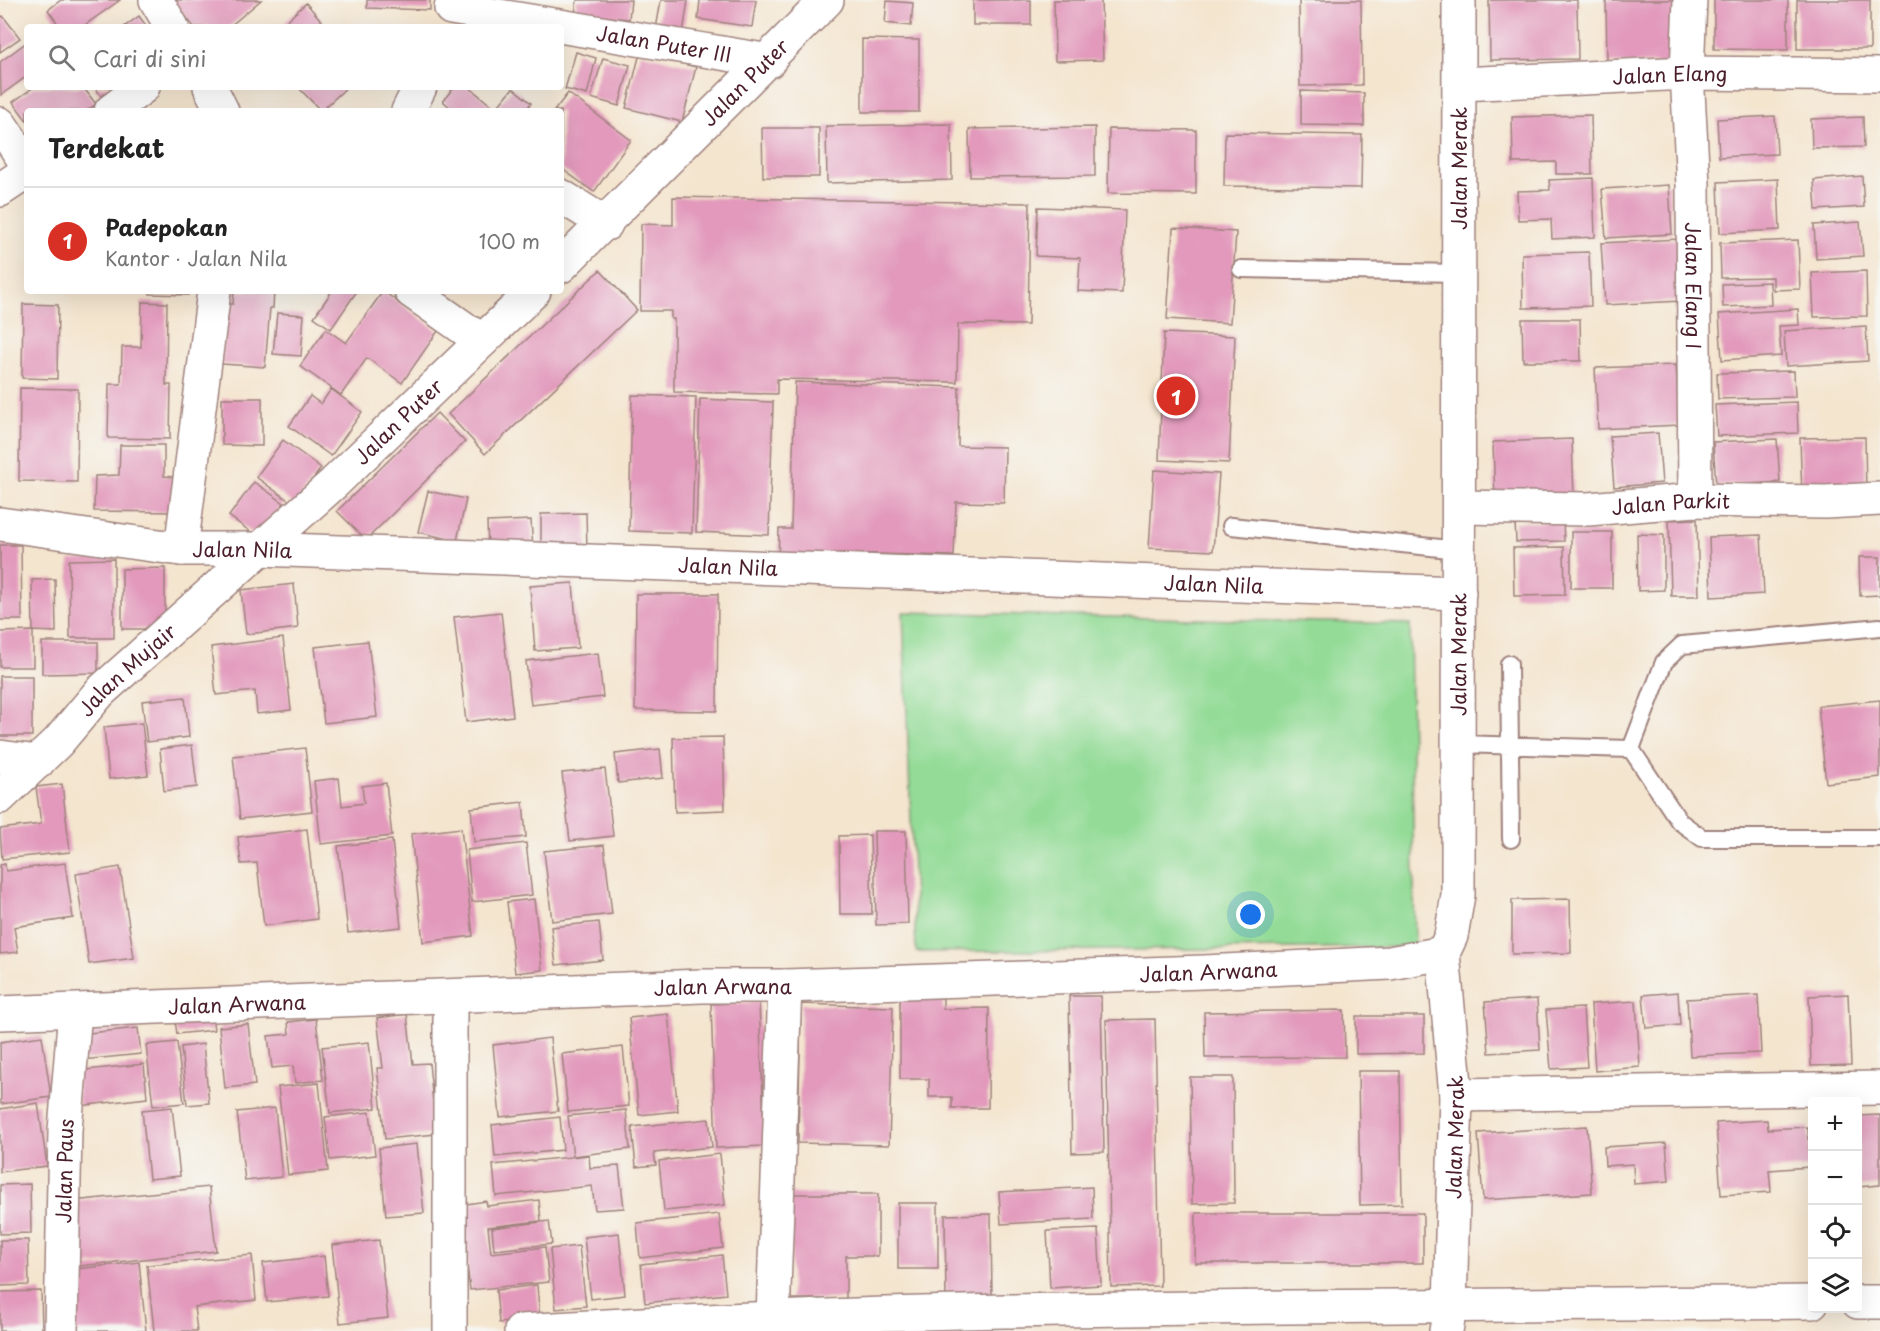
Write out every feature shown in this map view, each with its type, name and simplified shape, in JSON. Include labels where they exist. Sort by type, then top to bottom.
[{"type":"street","points":[[156,0],[170,24]]},
{"type":"street","name":"Jalan Puter","points":[[564,263],[769,61],[827,0]]},
{"type":"street","name":"Jalan Merak","points":[[1448,1319],[1456,1095],[1443,953],[1451,936],[1458,895],[1459,0]]},
{"type":"street","name":"Jalan Elang I","points":[[1690,0],[1688,73],[1693,185],[1695,500]]},
{"type":"street","name":"Jalan Puter III","points":[[450,12],[528,24]]},
{"type":"street","name":"Jalan Puter III","points":[[564,30],[769,61]]},
{"type":"street","name":"Jalan Elang","points":[[1460,84],[1688,73],[1880,75]]},
{"type":"street","points":[[115,108],[139,90]]},
{"type":"street","points":[[212,90],[220,108]]},
{"type":"street","points":[[0,124],[24,160]]},
{"type":"street","points":[[0,190],[24,174]]},
{"type":"street","points":[[564,198],[606,224]]},
{"type":"street","points":[[181,549],[214,294]]},
{"type":"street","points":[[415,294],[482,340]]},
{"type":"street","name":"Jalan Puter","points":[[259,549],[334,483],[531,294]]},
{"type":"street","name":"Jalan Parkit","points":[[1460,507],[1588,509],[1695,500],[1826,502],[1880,499]]},
{"type":"street","name":"Jalan Nila","points":[[0,524],[181,549],[259,549],[1459,593]]},
{"type":"street","name":"Jalan Mujair","points":[[0,797],[38,762],[100,692],[221,586],[259,549]]},
{"type":"street","points":[[0,757],[38,762]]},
{"type":"street","name":"Jalan Arwana","points":[[0,1013],[1390,963],[1443,953]]},
{"type":"street","points":[[773,1317],[785,986]]},
{"type":"street","points":[[450,997],[450,1331]]},
{"type":"street","name":"Jalan Paus","points":[[61,1331],[65,1130],[75,1011]]},
{"type":"street","points":[[1456,1095],[1880,1088]]},
{"type":"street","points":[[521,1331],[705,1325],[773,1317],[1062,1308],[1448,1319],[1808,1302]]},
{"type":"street","points":[[1862,1302],[1880,1302]]},
{"type":"lane","points":[[1241,269],[1460,273]]},
{"type":"lane","points":[[1231,526],[1459,550]]},
{"type":"lane","points":[[1630,748],[1664,662],[1682,645],[1880,627]]},
{"type":"lane","points":[[1509,664],[1511,839]]},
{"type":"lane","points":[[1458,744],[1630,748]]},
{"type":"lane","points":[[1630,748],[1680,821],[1702,838],[1880,838]]},
{"type":"green space","points":[[903,612],[1410,624],[1415,947],[916,952]]},
{"type":"building","points":[[61,0],[120,0],[86,24],[58,24],[48,10]]},
{"type":"building","points":[[172,0],[261,0],[233,24],[192,24]]},
{"type":"building","points":[[367,0],[430,0],[430,10],[367,8]]},
{"type":"building","points":[[577,0],[631,0],[629,19],[575,14]]},
{"type":"building","points":[[661,0],[688,0],[683,33],[656,29]]},
{"type":"building","points":[[700,0],[756,0],[752,27],[698,19]]},
{"type":"building","points":[[973,0],[1031,0],[1031,25],[973,25]]},
{"type":"building","points":[[1054,0],[1101,0],[1103,60],[1055,61]]},
{"type":"building","points":[[1299,0],[1361,0],[1362,85],[1300,86]]},
{"type":"building","points":[[1489,0],[1577,0],[1578,59],[1490,60]]},
{"type":"building","points":[[1606,0],[1676,0],[1677,64],[1607,63]]},
{"type":"building","points":[[1714,0],[1788,0],[1788,50],[1714,49]]},
{"type":"building","points":[[1797,0],[1870,0],[1870,49],[1797,49]]},
{"type":"building","points":[[887,1],[913,3],[911,26],[885,23]]},
{"type":"building","points":[[306,3],[324,24],[283,24]]},
{"type":"building","points":[[3,16],[20,38],[0,52],[0,18]]},
{"type":"building","points":[[139,16],[145,24],[128,24]]},
{"type":"building","points":[[862,39],[919,40],[919,112],[862,112]]},
{"type":"building","points":[[24,44],[24,78],[1,95],[0,62]]},
{"type":"building","points":[[576,52],[596,58],[587,95],[565,89]]},
{"type":"building","points":[[640,53],[696,67],[682,122],[626,108]]},
{"type":"building","points":[[603,58],[630,65],[619,106],[591,98]]},
{"type":"building","points":[[30,90],[85,90],[96,104],[90,108],[24,108],[24,117],[13,102]]},
{"type":"building","points":[[96,90],[112,90],[102,97]]},
{"type":"building","points":[[301,90],[344,90],[324,108],[318,108]]},
{"type":"building","points":[[452,90],[473,90],[493,107],[451,108],[443,101]]},
{"type":"building","points":[[511,90],[515,90],[531,103],[527,108],[496,108]]},
{"type":"building","points":[[1301,91],[1364,93],[1364,126],[1301,125]]},
{"type":"building","points":[[568,93],[631,140],[594,192],[564,170],[564,108],[556,108]]},
{"type":"building","points":[[1591,115],[1592,174],[1556,174],[1556,162],[1513,163],[1512,117]]},
{"type":"building","points":[[1775,116],[1777,154],[1719,157],[1717,119]]},
{"type":"building","points":[[1863,117],[1864,147],[1812,148],[1811,119]]},
{"type":"building","points":[[951,124],[952,180],[827,183],[826,126]]},
{"type":"building","points":[[1095,127],[1095,176],[970,177],[969,129]]},
{"type":"building","points":[[762,128],[819,128],[819,177],[763,177]]},
{"type":"building","points":[[1109,129],[1196,130],[1196,194],[1108,193]]},
{"type":"building","points":[[1225,133],[1362,135],[1361,188],[1224,186]]},
{"type":"building","points":[[1862,176],[1864,207],[1816,210],[1814,180]]},
{"type":"building","points":[[1593,178],[1595,237],[1552,239],[1551,219],[1518,220],[1517,191],[1550,190],[1549,180]]},
{"type":"building","points":[[1778,179],[1780,230],[1720,233],[1718,182]]},
{"type":"building","points":[[1669,185],[1672,234],[1606,238],[1602,189]]},
{"type":"building","points":[[673,197],[1030,203],[1028,325],[958,324],[957,382],[777,379],[777,394],[674,392],[674,319],[671,319],[671,311],[640,311],[641,224],[673,225]]},
{"type":"building","points":[[1038,207],[1125,210],[1122,293],[1078,291],[1080,258],[1036,256]]},
{"type":"building","points":[[1860,222],[1863,256],[1816,259],[1814,225]]},
{"type":"building","points":[[1173,228],[1236,232],[1230,323],[1167,319]]},
{"type":"building","points":[[1679,239],[1682,301],[1605,305],[1601,243]]},
{"type":"building","points":[[1798,240],[1800,289],[1773,290],[1773,277],[1721,278],[1720,243]]},
{"type":"building","points":[[1589,252],[1591,306],[1523,308],[1522,254]]},
{"type":"building","points":[[600,270],[637,310],[485,454],[448,414]]},
{"type":"building","points":[[1866,271],[1867,316],[1814,317],[1812,273]]},
{"type":"building","points":[[1770,282],[1771,305],[1723,307],[1722,284]]},
{"type":"building","points":[[234,294],[274,294],[273,308],[270,308],[265,367],[222,364],[226,304],[233,304]]},
{"type":"building","points":[[330,294],[355,294],[331,329],[314,317]]},
{"type":"building","points":[[381,294],[387,294],[438,331],[402,383],[367,358],[341,395],[300,366],[326,329],[346,343]]},
{"type":"building","points":[[142,302],[167,303],[166,385],[171,385],[170,439],[108,438],[109,384],[121,384],[122,347],[141,347]]},
{"type":"building","points":[[23,304],[58,305],[57,379],[22,378]]},
{"type":"building","points":[[1798,309],[1799,325],[1779,326],[1781,356],[1722,360],[1719,314]]},
{"type":"building","points":[[277,313],[304,315],[301,356],[273,354]]},
{"type":"building","points":[[1522,319],[1580,319],[1581,361],[1523,361]]},
{"type":"building","points":[[1866,326],[1868,361],[1786,366],[1784,331]]},
{"type":"building","points":[[1164,333],[1235,336],[1229,463],[1159,460]]},
{"type":"building","points":[[1676,365],[1679,425],[1598,429],[1595,368]]},
{"type":"building","points":[[1794,371],[1795,397],[1718,399],[1717,373]]},
{"type":"building","points":[[795,382],[959,387],[958,446],[1005,447],[1004,503],[956,502],[954,556],[840,553],[840,565],[778,564],[779,529],[791,529]]},
{"type":"building","points":[[20,388],[78,389],[77,482],[19,481]]},
{"type":"building","points":[[331,389],[362,412],[331,456],[289,426],[310,396],[321,404]]},
{"type":"building","points":[[632,395],[696,397],[692,533],[629,531]]},
{"type":"building","points":[[222,398],[262,398],[262,446],[222,445]]},
{"type":"building","points":[[700,399],[773,402],[769,535],[696,532]]},
{"type":"building","points":[[1797,402],[1798,433],[1717,436],[1715,405]]},
{"type":"building","points":[[437,413],[465,442],[366,540],[337,511]]},
{"type":"building","points":[[1658,433],[1662,483],[1614,487],[1610,436]]},
{"type":"building","points":[[1865,437],[1866,495],[1802,497],[1800,438]]},
{"type":"building","points":[[1572,439],[1574,498],[1495,501],[1493,442]]},
{"type":"building","points":[[1777,439],[1780,482],[1716,486],[1713,442]]},
{"type":"building","points":[[283,440],[321,468],[295,505],[256,477]]},
{"type":"building","points":[[120,445],[164,445],[164,476],[173,477],[173,512],[94,511],[95,476],[119,475]]},
{"type":"building","points":[[1154,470],[1219,474],[1213,551],[1149,548]]},
{"type":"building","points":[[254,482],[284,503],[259,538],[229,516]]},
{"type":"building","points":[[428,491],[466,499],[457,541],[418,532]]},
{"type":"building","points":[[586,513],[587,550],[541,551],[541,514]]},
{"type":"building","points":[[1697,519],[1699,596],[1671,596],[1669,520]]},
{"type":"building","points":[[531,520],[533,547],[488,549],[487,522]]},
{"type":"building","points":[[1515,522],[1563,522],[1564,541],[1516,542]]},
{"type":"building","points":[[1571,532],[1612,532],[1612,588],[1571,588]]},
{"type":"building","points":[[1637,534],[1664,535],[1664,590],[1638,591]]},
{"type":"building","points":[[1761,535],[1764,594],[1711,597],[1709,537]]},
{"type":"building","points":[[0,545],[21,545],[22,620],[0,620]]},
{"type":"building","points":[[1564,547],[1565,595],[1514,596],[1513,548]]},
{"type":"building","points":[[1859,557],[1880,557],[1880,595],[1860,596]]},
{"type":"building","points":[[114,559],[114,638],[70,638],[69,560]]},
{"type":"building","points":[[165,568],[165,629],[122,629],[122,569]]},
{"type":"building","points":[[55,579],[56,632],[33,631],[32,580]]},
{"type":"building","points":[[573,583],[578,648],[535,651],[530,586]]},
{"type":"building","points":[[294,584],[298,628],[246,634],[241,590]]},
{"type":"building","points":[[636,594],[718,594],[717,711],[635,710]]},
{"type":"building","points":[[501,612],[513,716],[466,722],[454,617]]},
{"type":"building","points":[[33,631],[33,667],[0,667],[0,632]]},
{"type":"building","points":[[283,638],[291,710],[257,714],[255,691],[216,695],[211,647]]},
{"type":"building","points":[[368,641],[377,717],[324,723],[315,647]]},
{"type":"building","points":[[42,642],[98,642],[98,673],[42,674]]},
{"type":"building","points":[[598,653],[603,697],[531,705],[526,661]]},
{"type":"building","points":[[0,676],[32,676],[32,736],[0,736]]},
{"type":"building","points":[[185,697],[189,737],[147,742],[142,701]]},
{"type":"building","points":[[1880,700],[1880,777],[1826,783],[1818,706]]},
{"type":"building","points":[[142,723],[148,775],[109,779],[104,727]]},
{"type":"building","points":[[723,737],[725,810],[675,812],[673,738]]},
{"type":"building","points":[[192,745],[197,787],[164,791],[160,749]]},
{"type":"building","points":[[305,748],[312,811],[240,819],[233,756]]},
{"type":"building","points":[[660,749],[663,778],[618,783],[615,754]]},
{"type":"building","points":[[605,769],[613,836],[570,841],[562,773]]},
{"type":"building","points":[[339,778],[342,806],[364,803],[362,786],[386,783],[392,836],[321,844],[314,781]]},
{"type":"building","points":[[62,784],[70,852],[2,859],[0,829],[41,824],[36,787]]},
{"type":"building","points":[[523,802],[526,837],[474,842],[471,808]]},
{"type":"building","points":[[461,828],[473,936],[423,942],[411,834]]},
{"type":"building","points":[[307,829],[317,919],[264,926],[257,863],[241,864],[238,837]]},
{"type":"building","points":[[874,831],[906,831],[908,924],[876,925]]},
{"type":"building","points":[[870,835],[872,914],[840,914],[839,836]]},
{"type":"building","points":[[392,840],[401,927],[348,933],[338,846]]},
{"type":"building","points":[[526,843],[532,895],[472,902],[467,850]]},
{"type":"building","points":[[604,845],[612,914],[552,921],[544,851]]},
{"type":"building","points":[[65,863],[73,918],[14,927],[18,952],[0,954],[0,865],[5,864],[6,871]]},
{"type":"building","points":[[120,867],[134,958],[89,964],[76,874]]},
{"type":"building","points":[[534,899],[542,970],[515,973],[507,902]]},
{"type":"building","points":[[1570,899],[1571,953],[1512,954],[1512,900]]},
{"type":"building","points":[[599,922],[603,960],[556,965],[551,927]]},
{"type":"building","points":[[1678,992],[1680,1025],[1646,1028],[1643,995]]},
{"type":"building","points":[[1848,994],[1851,1065],[1811,1066],[1809,996]]},
{"type":"building","points":[[1758,995],[1761,1053],[1690,1056],[1687,999]]},
{"type":"building","points":[[1069,996],[1101,996],[1104,1152],[1072,1153]]},
{"type":"building","points":[[900,998],[943,998],[943,1009],[989,1008],[988,1108],[952,1108],[952,1097],[929,1097],[929,1079],[900,1079]]},
{"type":"building","points":[[1537,999],[1540,1050],[1489,1053],[1485,1002]]},
{"type":"building","points":[[1636,1001],[1640,1067],[1595,1071],[1591,1004]]},
{"type":"building","points":[[759,1002],[765,1146],[716,1148],[711,1004]]},
{"type":"building","points":[[801,1004],[893,1007],[889,1145],[798,1143]]},
{"type":"building","points":[[1583,1008],[1587,1067],[1551,1069],[1546,1010]]},
{"type":"building","points":[[1344,1010],[1345,1057],[1205,1058],[1204,1012]]},
{"type":"building","points":[[407,1014],[413,1064],[429,1063],[436,1134],[385,1139],[377,1068],[383,1068],[377,1018]]},
{"type":"building","points":[[668,1014],[678,1111],[639,1115],[629,1018]]},
{"type":"building","points":[[212,1015],[214,1030],[177,1034],[175,1020]]},
{"type":"building","points":[[1356,1016],[1424,1016],[1424,1053],[1356,1054]]},
{"type":"building","points":[[316,1019],[323,1080],[295,1083],[293,1066],[272,1068],[268,1036],[289,1034],[288,1022]]},
{"type":"building","points":[[1155,1019],[1160,1286],[1111,1287],[1106,1020]]},
{"type":"building","points":[[248,1024],[255,1085],[225,1088],[219,1027]]},
{"type":"building","points":[[138,1028],[141,1054],[82,1060],[79,1034]]},
{"type":"building","points":[[42,1036],[51,1097],[1,1104],[0,1042]]},
{"type":"building","points":[[550,1038],[558,1111],[500,1117],[493,1045]]},
{"type":"building","points":[[177,1042],[184,1103],[153,1106],[146,1045]]},
{"type":"building","points":[[369,1042],[376,1108],[330,1113],[322,1047]]},
{"type":"building","points":[[203,1044],[209,1103],[187,1105],[181,1047]]},
{"type":"building","points":[[623,1047],[629,1106],[568,1112],[562,1054]]},
{"type":"building","points":[[144,1064],[147,1098],[79,1106],[76,1071]]},
{"type":"building","points":[[1358,1071],[1400,1071],[1402,1204],[1360,1205]]},
{"type":"building","points":[[1190,1077],[1233,1077],[1234,1203],[1192,1204]]},
{"type":"building","points":[[319,1083],[328,1171],[288,1175],[278,1087]]},
{"type":"building","points":[[38,1103],[47,1166],[0,1172],[0,1109]]},
{"type":"building","points":[[172,1107],[180,1176],[149,1179],[142,1110]]},
{"type":"building","points":[[275,1108],[282,1177],[245,1181],[237,1112]]},
{"type":"building","points":[[626,1110],[630,1149],[573,1156],[568,1116]]},
{"type":"building","points":[[370,1112],[375,1155],[330,1160],[325,1117]]},
{"type":"building","points":[[1880,1115],[1880,1185],[1862,1187],[1862,1116]]},
{"type":"building","points":[[560,1117],[563,1150],[495,1157],[492,1125]]},
{"type":"building","points":[[709,1119],[712,1147],[654,1153],[656,1165],[636,1167],[632,1127]]},
{"type":"building","points":[[1767,1120],[1768,1129],[1808,1127],[1808,1167],[1769,1170],[1771,1192],[1721,1195],[1716,1123]]},
{"type":"building","points":[[1587,1126],[1592,1193],[1483,1200],[1478,1133]]},
{"type":"building","points":[[1666,1143],[1669,1181],[1634,1184],[1633,1164],[1605,1166],[1604,1147]]},
{"type":"building","points":[[417,1144],[424,1213],[386,1216],[379,1148]]},
{"type":"building","points":[[720,1154],[725,1205],[664,1211],[659,1161]]},
{"type":"building","points":[[589,1155],[590,1168],[619,1166],[624,1208],[595,1210],[592,1186],[496,1196],[493,1165]]},
{"type":"building","points":[[30,1184],[31,1233],[0,1234],[0,1185]]},
{"type":"building","points":[[209,1187],[216,1251],[80,1266],[73,1201]]},
{"type":"building","points":[[1092,1187],[1093,1219],[1001,1224],[999,1192]]},
{"type":"building","points":[[791,1194],[878,1194],[878,1256],[846,1256],[846,1299],[791,1299]]},
{"type":"building","points":[[539,1200],[541,1221],[488,1227],[491,1253],[545,1247],[549,1282],[470,1290],[460,1205],[486,1201],[487,1206]]},
{"type":"building","points":[[898,1203],[938,1203],[938,1269],[898,1269]]},
{"type":"building","points":[[1196,1213],[1423,1213],[1423,1263],[1195,1263]]},
{"type":"building","points":[[719,1214],[723,1248],[640,1258],[637,1223]]},
{"type":"building","points":[[991,1214],[992,1302],[946,1303],[945,1215]]},
{"type":"building","points":[[549,1221],[552,1244],[494,1250],[492,1228]]},
{"type":"building","points":[[1098,1229],[1101,1285],[1050,1288],[1047,1231]]},
{"type":"building","points":[[619,1233],[625,1295],[591,1299],[584,1237]]},
{"type":"building","points":[[0,1240],[28,1240],[29,1285],[0,1286]]},
{"type":"building","points":[[379,1240],[388,1318],[340,1323],[332,1245]]},
{"type":"building","points":[[579,1246],[586,1306],[556,1309],[550,1249]]},
{"type":"building","points":[[252,1255],[256,1300],[194,1307],[197,1331],[154,1331],[147,1265]]},
{"type":"building","points":[[722,1255],[726,1294],[645,1303],[641,1264]]},
{"type":"building","points":[[324,1256],[328,1296],[267,1302],[263,1263]]},
{"type":"building","points":[[139,1262],[146,1331],[74,1331],[67,1270]]},
{"type":"building","points":[[537,1285],[540,1319],[499,1323],[496,1290]]},
{"type":"building","points":[[41,1291],[42,1331],[0,1331],[0,1292]]},
{"type":"place","name":"Padepokan","points":[[1176,396]]}]
